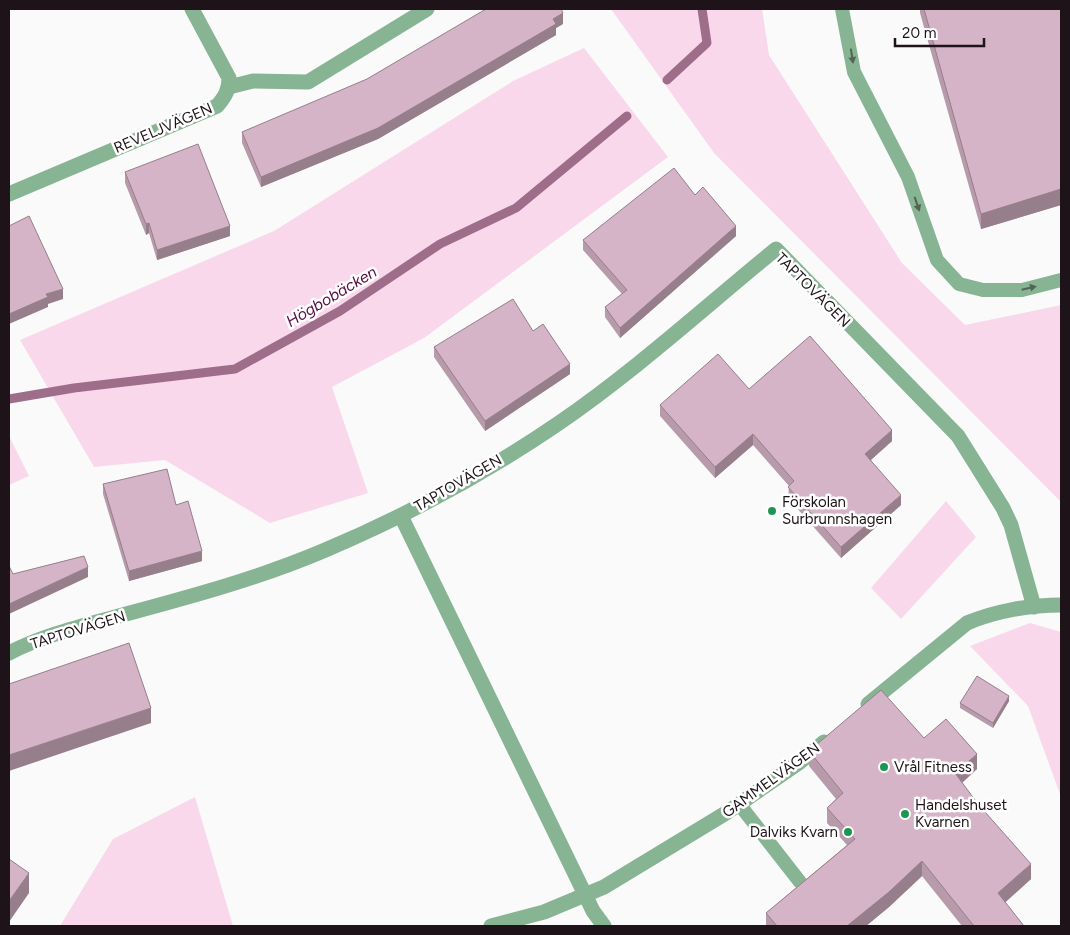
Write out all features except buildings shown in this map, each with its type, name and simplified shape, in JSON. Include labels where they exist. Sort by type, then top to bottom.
[{"type":"street","points":[[192,9],[226,70],[229,87],[253,82],[308,82],[427,9]]},
{"type":"street","name":"REVELJVÄGEN","points":[[9,194],[217,106],[224,98],[229,87]]},
{"type":"street","name":"TAPTOVÄGEN","points":[[9,653],[72,628],[243,581],[322,552],[401,516],[492,465],[559,423],[624,375],[776,249],[958,436],[1003,508],[1010,525],[1034,607]]},
{"type":"street","name":"TAPTOVÄGEN","points":[[401,516],[592,911],[604,926]]},
{"type":"street","points":[[859,712],[967,623],[984,616],[1034,607],[1061,605]]},
{"type":"street","name":"GAMMELVÄGEN","points":[[491,926],[544,912],[586,896],[739,804],[800,762],[837,730]]},
{"type":"lane","points":[[842,9],[854,72],[908,177],[937,260],[959,284],[983,290],[1022,290],[1061,280]]},
{"type":"lane","points":[[739,804],[800,882]]},
{"type":"shaded area","points":[[611,9],[762,9],[769,55],[902,263],[965,325],[1061,305],[1061,502],[714,153]]},
{"type":"shaded area","points":[[584,48],[668,157],[424,338],[332,387],[368,493],[270,523],[165,460],[94,467],[20,340],[274,231],[513,81]]},
{"type":"shaded area","points":[[9,436],[29,476],[9,485]]},
{"type":"shaded area","points":[[946,501],[976,537],[901,619],[871,588]]},
{"type":"shaded area","points":[[1030,623],[1061,632],[1061,797],[1028,706],[970,646]]},
{"type":"shaded area","points":[[195,797],[233,926],[60,926],[113,839]]},
{"type":"waterway","name":"Högbobäcken","points":[[667,80],[707,43],[702,9]]},
{"type":"waterway","name":"Högbobäcken","points":[[9,399],[74,388],[235,369],[340,311],[440,244],[516,208],[627,116]]},
{"type":"place","name":"Förskolan Surbrunnshagen","points":[[772,511]]},
{"type":"place","name":"Vrål Fitness","points":[[884,767]]},
{"type":"place","name":"Handelshuset Kvarnen","points":[[905,814]]},
{"type":"place","name":"Dalviks Kvarn","points":[[848,832]]}]
